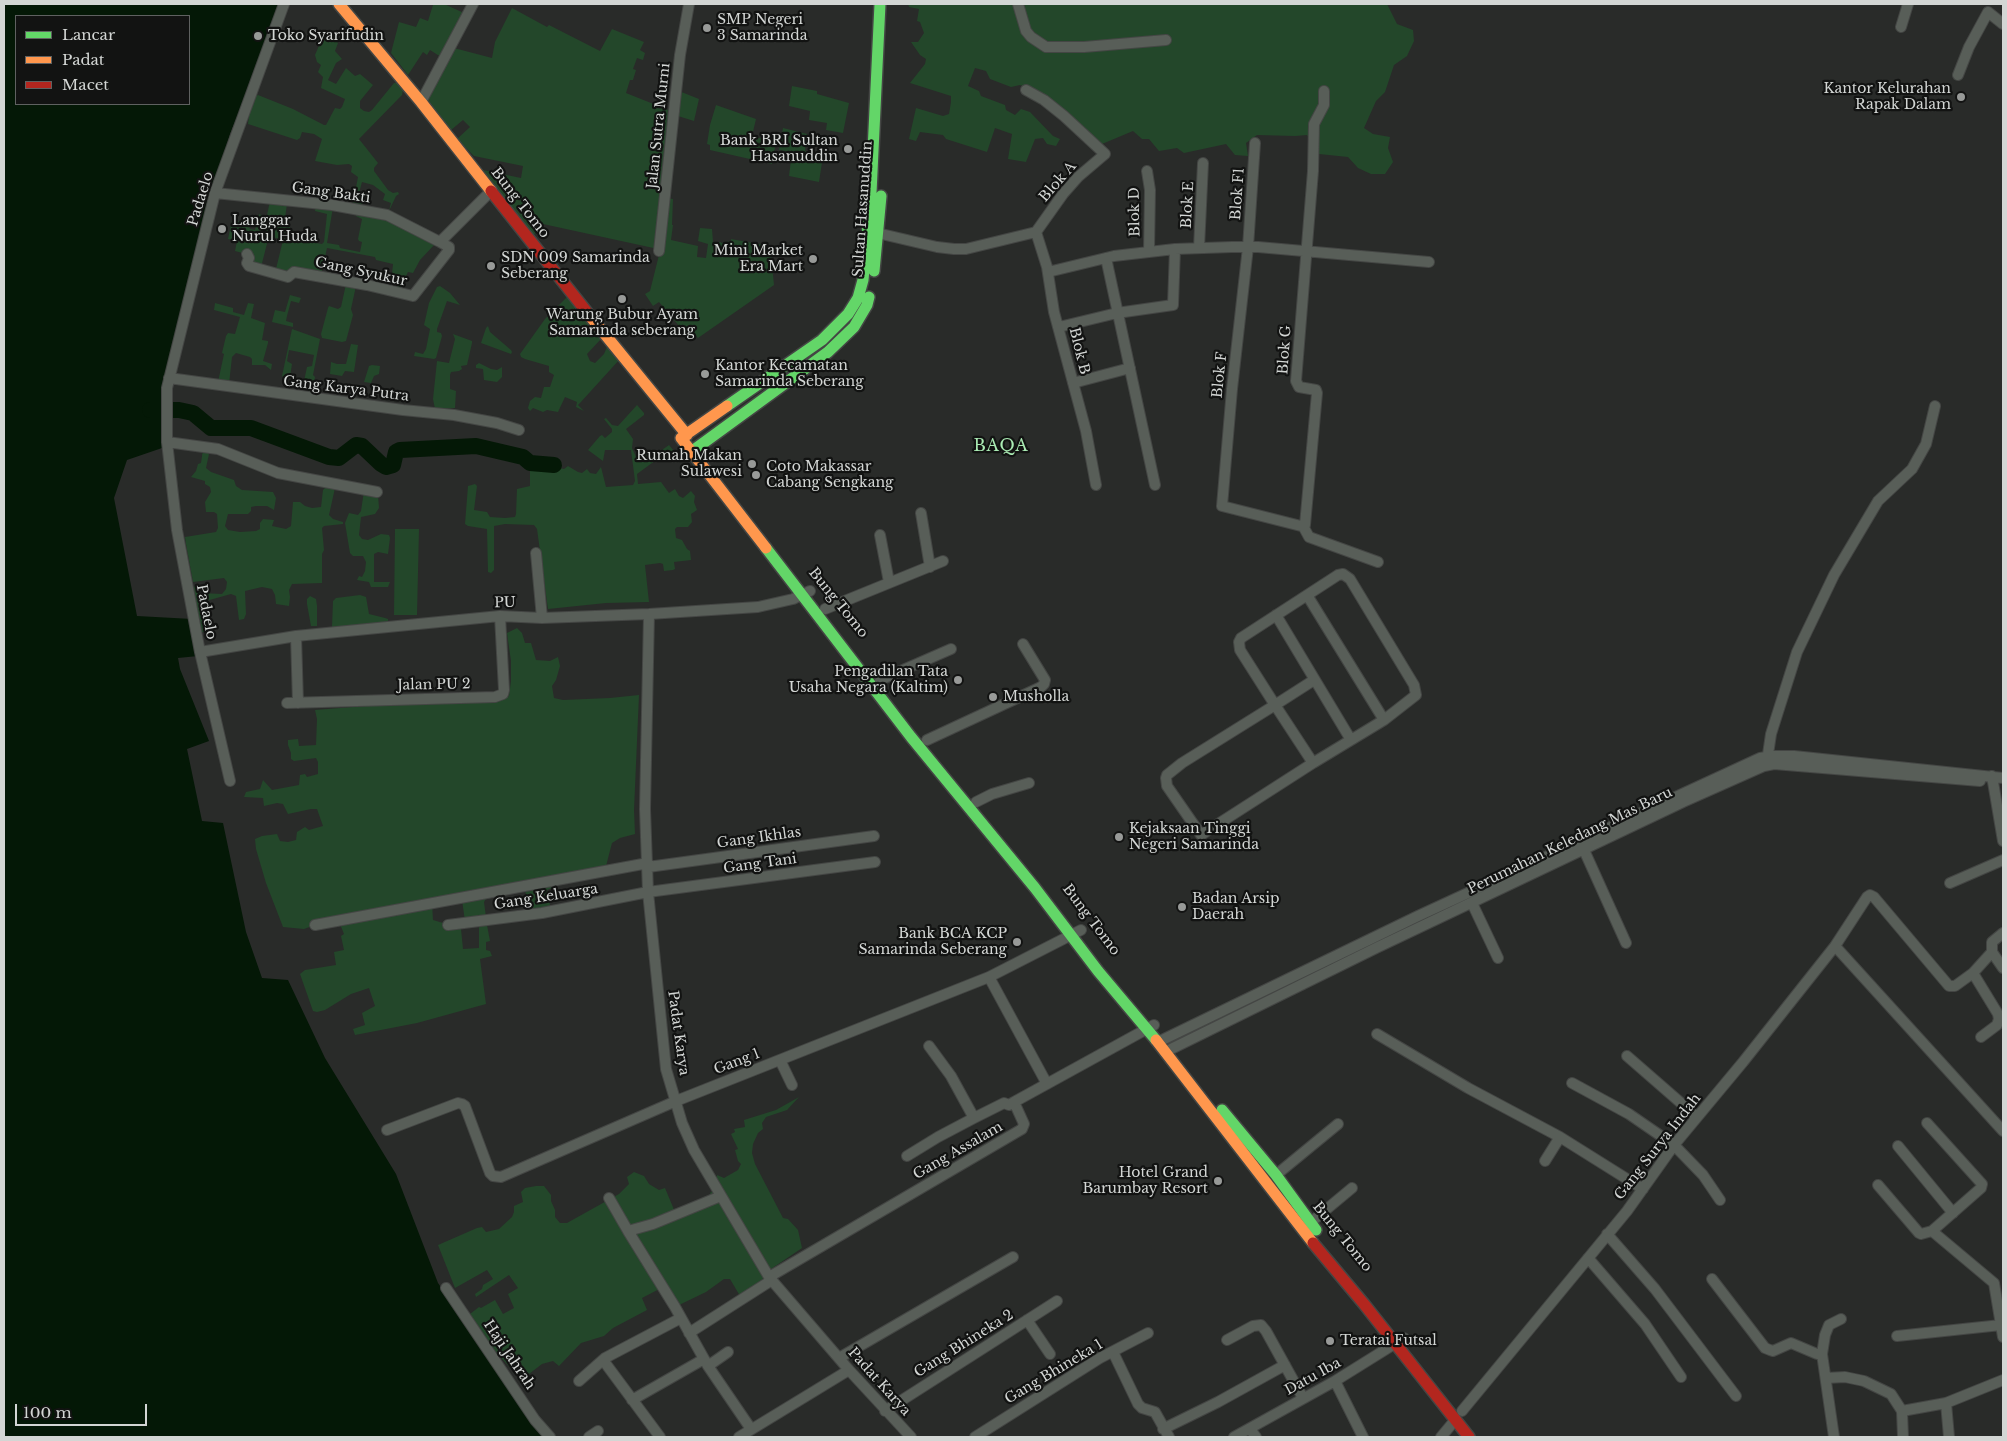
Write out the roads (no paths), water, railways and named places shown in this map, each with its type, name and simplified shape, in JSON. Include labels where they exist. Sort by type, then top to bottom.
[{"type":"main road","name":"Bung Tomo","points":[[339,4],[492,190],[564,284],[675,421],[694,450],[944,769],[1076,932],[1106,966],[1150,1027],[1276,1175],[1400,1342],[1459,1415],[1481,1437]]},
{"type":"main road","name":"Sultan Hasanuddin","points":[[684,437],[822,340],[848,314],[858,298],[863,280],[871,193],[880,4]]},
{"type":"main road","name":"Sultan Hasanuddin","points":[[694,450],[828,352],[854,327],[867,305],[873,285],[878,233],[890,4]]},
{"type":"main road","points":[[787,365],[795,377]]},
{"type":"main road","points":[[711,417],[719,430]]},
{"type":"main road","name":"Bung Tomo","points":[[806,593],[824,609],[927,740],[944,769],[976,802],[1076,932]]},
{"type":"main road","name":"Bung Tomo","points":[[1165,1045],[1274,1194],[1368,1300]]},
{"type":"main road","points":[[1243,1154],[1253,1147]]},
{"type":"main road","points":[[1274,1194],[1284,1186]]},
{"type":"main road","name":"Bung Tomo","points":[[1459,1415],[1469,1437]]},
{"type":"street","name":"Padaelo","points":[[230,781],[200,652],[177,530],[167,442],[166,411],[169,378],[215,193],[284,4]]},
{"type":"street","points":[[421,102],[473,4]]},
{"type":"street","name":"Jalan Sutra Murni","points":[[659,251],[680,55],[689,4]]},
{"type":"street","points":[[1018,4],[1026,32],[1046,47],[1084,47],[1166,40]]},
{"type":"street","points":[[1901,27],[1908,4]]},
{"type":"street","points":[[1958,76],[1969,47],[1988,12],[2003,24]]},
{"type":"street","name":"Blok A","points":[[1026,90],[1057,110],[1106,154],[1078,177],[1063,194],[1036,232]]},
{"type":"street","points":[[1306,252],[1313,165],[1314,124],[1324,105],[1324,92]]},
{"type":"street","name":"Blok F1","points":[[1248,247],[1255,143]]},
{"type":"street","name":"Blok E","points":[[1200,248],[1203,163]]},
{"type":"street","name":"Blok D","points":[[1147,171],[1150,190],[1149,252]]},
{"type":"street","points":[[439,241],[492,190]]},
{"type":"street","name":"Gang Bakti","points":[[215,193],[332,205],[387,215],[439,241]]},
{"type":"street","points":[[867,230],[954,249],[966,249],[1036,232]]},
{"type":"street","name":"Blok B","points":[[1036,232],[1086,431],[1096,484]]},
{"type":"street","name":"Gang Syukur","points":[[247,254],[249,266],[288,277],[294,272],[367,285],[412,296],[415,295],[449,250],[449,247],[439,241]]},
{"type":"street","points":[[1048,275],[1106,258],[1175,249],[1200,248],[1248,247],[1429,262]]},
{"type":"street","name":"Blok F","points":[[1248,247],[1232,389],[1222,506],[1304,526]]},
{"type":"street","points":[[1059,327],[1117,313],[1173,305],[1175,249]]},
{"type":"street","name":"Blok G","points":[[1304,526],[1317,393],[1316,390],[1299,387],[1296,381],[1306,252]]},
{"type":"street","points":[[1106,258],[1155,485]]},
{"type":"street","points":[[1073,383],[1130,368]]},
{"type":"street","name":"Gang Karya Putra","points":[[169,378],[346,403],[454,415],[497,423],[519,430]]},
{"type":"street","points":[[1165,1045],[1418,916],[1459,904],[1679,794],[1751,761],[1767,761],[1771,734],[1797,652],[1825,592],[1878,501],[1912,469],[1926,444],[1935,406]]},
{"type":"street","points":[[167,442],[218,449],[278,473],[377,492]]},
{"type":"street","points":[[921,513],[930,567]]},
{"type":"street","points":[[1304,526],[1309,537],[1378,562]]},
{"type":"street","points":[[880,535],[889,582]]},
{"type":"street","points":[[536,553],[542,618]]},
{"type":"street","points":[[824,609],[943,561]]},
{"type":"street","points":[[1313,762],[1275,704],[1240,650],[1239,642],[1241,638],[1338,575],[1346,576],[1355,587],[1416,690],[1416,695],[1384,720],[1313,762],[1201,835],[1167,786],[1166,778],[1170,771],[1275,704],[1314,680]]},
{"type":"street","name":"PU","points":[[200,652],[296,636],[500,616],[542,618],[758,607],[793,599],[806,593]]},
{"type":"street","points":[[1307,595],[1384,720]]},
{"type":"street","name":"Padat Karya","points":[[649,614],[644,809],[648,892],[666,1069],[682,1123],[694,1150],[771,1279],[907,1436]]},
{"type":"street","points":[[1276,615],[1351,740]]},
{"type":"street","name":"Jalan PU 2","points":[[287,703],[495,698],[503,694],[504,690],[500,616]]},
{"type":"street","points":[[296,636],[298,703]]},
{"type":"street","points":[[927,740],[1044,684],[1045,680],[1023,644]]},
{"type":"street","points":[[880,680],[951,648]]},
{"type":"street","name":"Perumahan Keledang Mas Baru","points":[[1459,904],[1472,903],[1767,761],[1774,764],[1996,781],[2003,778]]},
{"type":"street","points":[[1996,781],[2003,840]]},
{"type":"street","points":[[976,802],[992,794],[1029,783]]},
{"type":"street","name":"Gang Ikhlas","points":[[315,925],[648,865],[874,836]]},
{"type":"street","points":[[1584,850],[1626,943]]},
{"type":"street","points":[[1950,883],[2003,860]]},
{"type":"street","name":"Gang Tani","points":[[648,892],[874,862]]},
{"type":"street","name":"Gang Keluarga","points":[[448,925],[542,913],[648,892]]},
{"type":"street","name":"Gang Surya Indah","points":[[1441,1437],[1608,1234],[1674,1145],[1744,1062],[1835,946],[1867,897],[1874,897],[1880,903],[1950,986],[1955,986],[1973,973]]},
{"type":"street","points":[[1472,903],[1498,958]]},
{"type":"street","name":"Gang 1","points":[[387,1130],[458,1103],[462,1104],[465,1106],[490,1173],[497,1178],[676,1101],[989,977],[1076,932]]},
{"type":"street","points":[[2003,933],[1992,942],[1992,952],[2003,968]]},
{"type":"street","points":[[1835,946],[2003,1131]]},
{"type":"street","points":[[1981,1037],[1997,1025],[1999,1019],[1998,1014],[1973,973],[1992,952]]},
{"type":"street","points":[[989,977],[1047,1084]]},
{"type":"street","points":[[907,1156],[938,1137],[1004,1103],[1009,1105],[1150,1027]]},
{"type":"street","points":[[1378,1034],[1468,1088],[1560,1137],[1643,1189]]},
{"type":"street","points":[[929,1046],[951,1076],[974,1118]]},
{"type":"street","points":[[1627,1056],[1697,1118]]},
{"type":"street","points":[[780,1060],[792,1085]]},
{"type":"street","points":[[1572,1083],[1629,1114],[1674,1145],[1702,1175],[1720,1200]]},
{"type":"street","name":"Gang Assalam","points":[[771,1279],[1022,1130],[1024,1124],[1014,1102]]},
{"type":"street","points":[[1878,1185],[1921,1234],[1932,1231],[1981,1188],[1982,1184],[1927,1123]]},
{"type":"street","points":[[1276,1175],[1338,1124]]},
{"type":"street","points":[[1545,1161],[1560,1137]]},
{"type":"street","points":[[1898,1146],[1953,1213]]},
{"type":"street","points":[[1310,1223],[1352,1188]]},
{"type":"street","points":[[628,1231],[653,1224],[721,1196]]},
{"type":"street","points":[[610,1198],[706,1363],[751,1429]]},
{"type":"street","points":[[1932,1231],[1994,1283],[2003,1337]]},
{"type":"street","points":[[1608,1234],[1655,1289],[1736,1396]]},
{"type":"street","points":[[839,1358],[1013,1257]]},
{"type":"street","points":[[1588,1258],[1645,1324],[1681,1377]]},
{"type":"street","points":[[689,1333],[771,1279]]},
{"type":"street","points":[[1712,1279],[1765,1348],[1773,1350],[1790,1343],[1817,1354],[1822,1354]]},
{"type":"street","name":"Haji Jahrah","points":[[446,1288],[535,1420],[550,1437]]},
{"type":"street","name":"Gang Bhineka 2","points":[[885,1411],[1057,1301]]},
{"type":"street","points":[[579,1380],[603,1360],[681,1318]]},
{"type":"street","points":[[1028,1320],[1050,1354]]},
{"type":"street","points":[[1834,1437],[1822,1354],[1825,1335],[1829,1325],[1842,1320]]},
{"type":"street","points":[[1227,1340],[1253,1326],[1261,1325],[1303,1398]]},
{"type":"street","points":[[1897,1336],[2001,1325]]},
{"type":"street","name":"Gang Bhineka 1","points":[[975,1437],[1100,1358],[1148,1333]]},
{"type":"street","name":"Datu Iba","points":[[1234,1437],[1253,1433],[1303,1398],[1400,1342]]},
{"type":"street","points":[[632,1400],[728,1352]]},
{"type":"street","points":[[1114,1352],[1138,1404],[1142,1408],[1155,1412],[1166,1433],[1285,1366]]},
{"type":"street","points":[[603,1360],[660,1437]]},
{"type":"street","points":[[739,1437],[849,1370]]},
{"type":"street","points":[[1826,1378],[1845,1377],[1864,1381],[1892,1394],[1902,1411],[1903,1437]]},
{"type":"street","points":[[1902,1411],[1946,1403],[2003,1380]]},
{"type":"street","points":[[1335,1381],[1363,1437]]},
{"type":"street","points":[[1946,1403],[1949,1437]]},
{"type":"street","points":[[589,1437],[598,1431]]},
{"type":"waterway","points":[[150,410],[179,410],[193,413],[211,428],[251,428],[329,457],[339,458],[356,445],[362,446],[386,467],[393,465],[396,452],[400,450],[476,446],[523,457],[530,463],[554,465]]},
{"type":"place","name":"SMP Negeri 3 Samarinda","points":[[707,28]]},
{"type":"place","name":"Toko Syarifudin","points":[[258,36]]},
{"type":"place","name":"Kantor Kelurahan Rapak Dalam","points":[[1961,97]]},
{"type":"place","name":"Bank BRI Sultan Hasanuddin","points":[[848,149]]},
{"type":"place","name":"Langgar Nurul Huda","points":[[222,229]]},
{"type":"place","name":"Mini Market Era Mart","points":[[813,259]]},
{"type":"place","name":"SDN 009 Samarinda Seberang","points":[[491,266]]},
{"type":"place","name":"Warung Bubur Ayam Samarinda seberang","points":[[622,299]]},
{"type":"place","name":"Kantor Kecamatan Samarinda Seberang","points":[[705,374]]},
{"type":"place","name":"Rumah Makan Sulawesi","points":[[752,464]]},
{"type":"place","name":"Coto Makassar Cabang Sengkang","points":[[756,475]]},
{"type":"place","name":"Pengadilan Tata Usaha Negara (Kaltim)","points":[[958,680]]},
{"type":"place","name":"Musholla","points":[[993,697]]},
{"type":"place","name":"Kejaksaan Tinggi Negeri Samarinda","points":[[1119,837]]},
{"type":"place","name":"Badan Arsip Daerah","points":[[1182,907]]},
{"type":"place","name":"Bank BCA KCP Samarinda Seberang","points":[[1017,942]]},
{"type":"place","name":"Hotel Grand Barumbay Resort","points":[[1218,1181]]},
{"type":"place","name":"Teratai Futsal","points":[[1330,1341]]},
{"type":"district","name":"BAQA","points":[[1001,446]]}]
